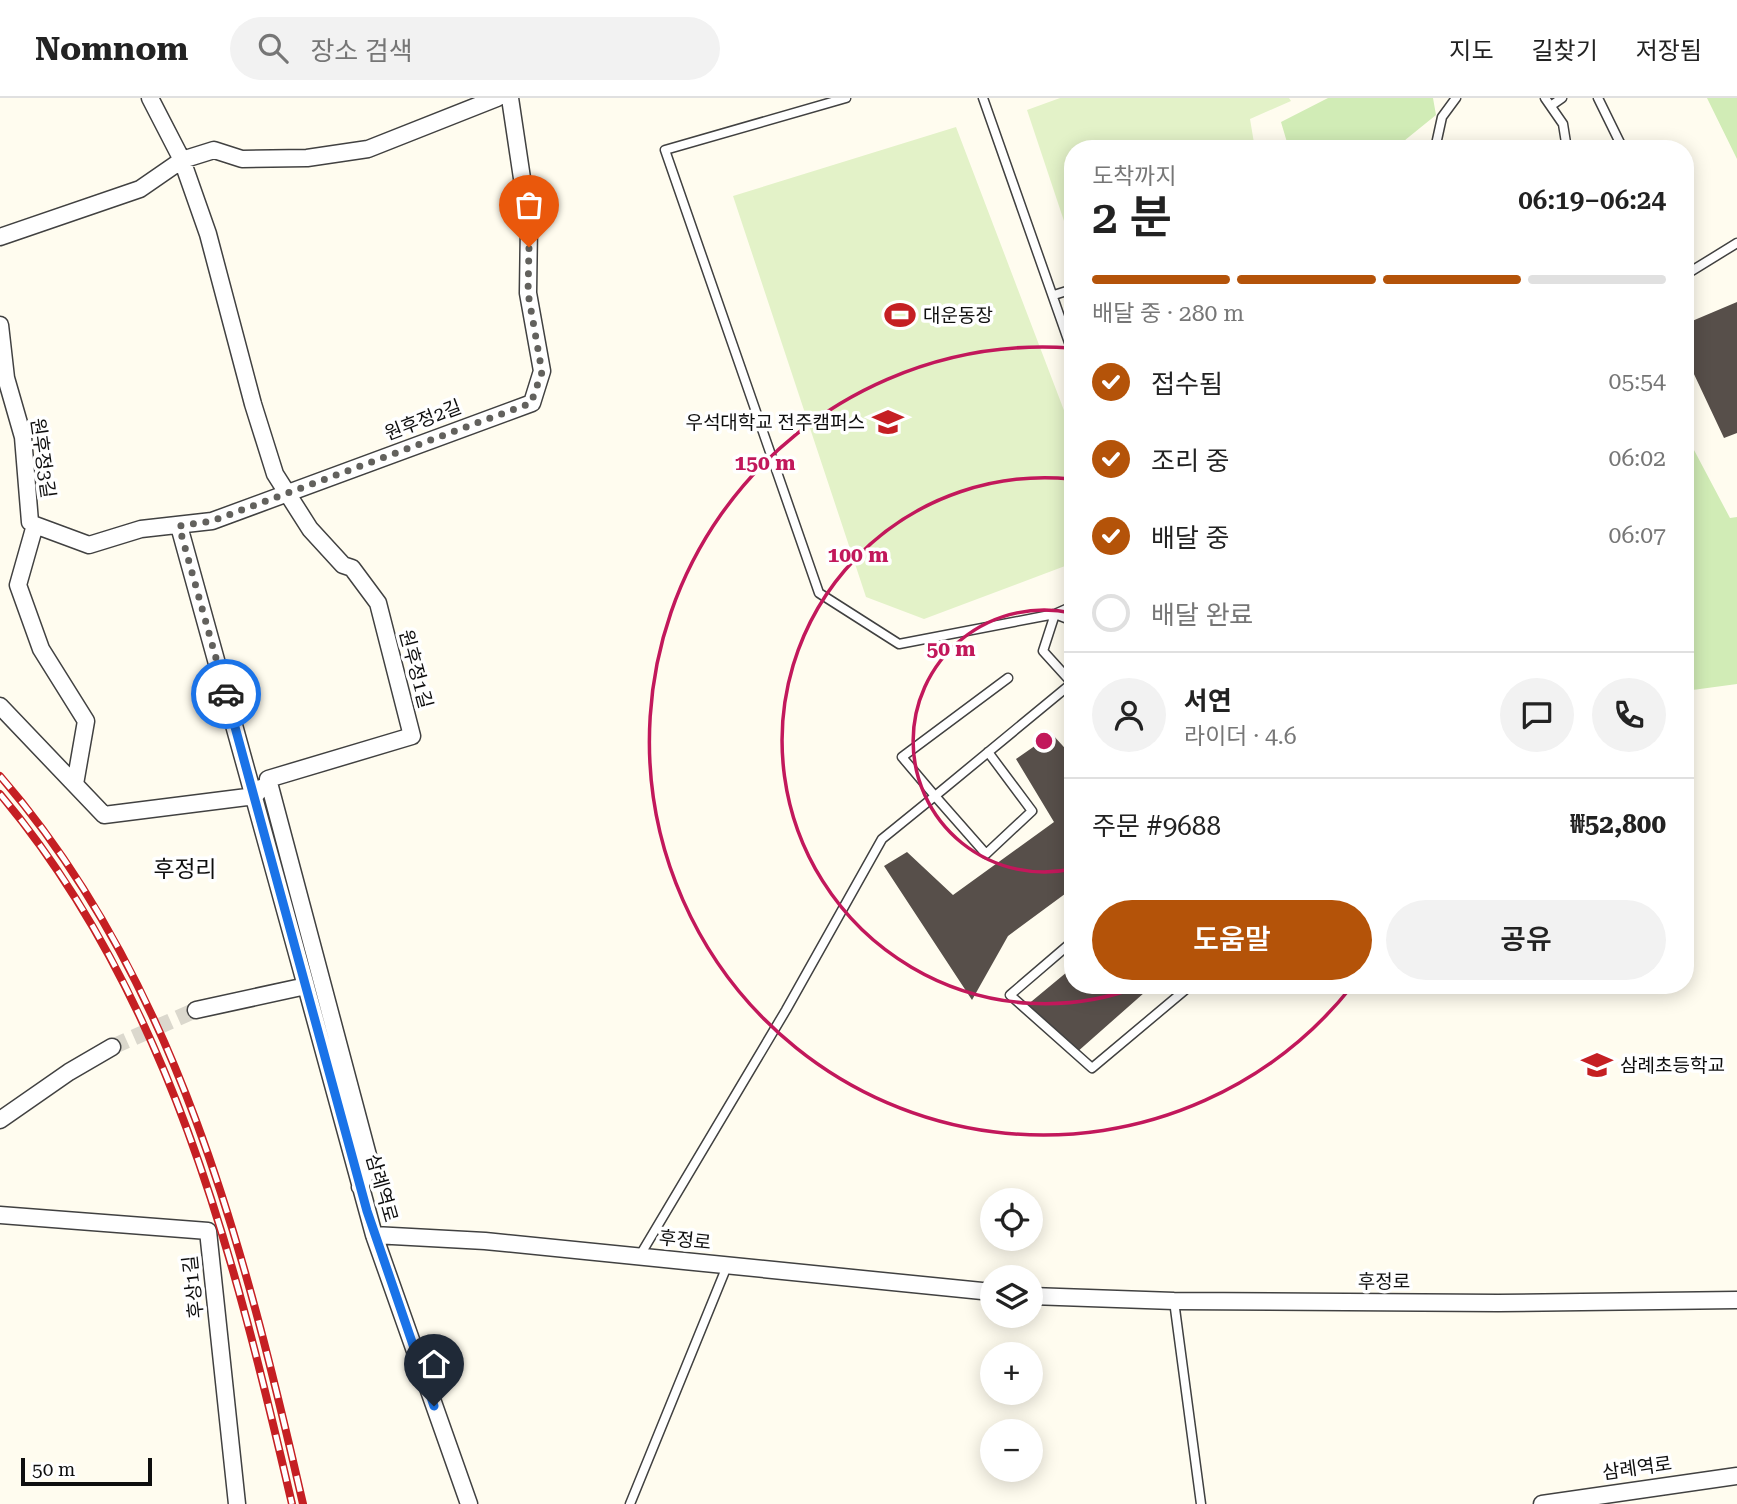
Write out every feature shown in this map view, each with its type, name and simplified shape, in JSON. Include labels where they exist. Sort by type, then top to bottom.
[{"type":"street","name":"원후정1길","points":[[150,98],[182,160],[208,234],[253,404],[275,474],[310,529],[343,565],[352,568],[378,603],[412,736],[268,779]]},
{"type":"street","points":[[0,237],[140,189],[182,160],[214,150],[242,159],[307,158],[368,149],[497,98]]},
{"type":"street","name":"원후정2길","points":[[35,525],[89,545],[141,529],[212,521],[531,403],[542,372],[528,293],[529,225],[510,98]]},
{"type":"street","name":"원후정3길","points":[[0,325],[6,378],[23,437],[30,522],[35,525],[18,585],[41,649],[86,721],[75,784]]},
{"type":"street","name":"삼례역로","points":[[179,526],[374,1235],[469,1504]]},
{"type":"street","points":[[0,706],[104,815],[255,796],[268,779]]},
{"type":"street","points":[[268,779],[370,1163],[360,1187]]},
{"type":"street","points":[[196,1010],[306,986]]},
{"type":"street","points":[[0,1120],[69,1072],[112,1047]]},
{"type":"street","name":"후상1길","points":[[0,1215],[208,1231],[237,1504]]},
{"type":"street","name":"후정로","points":[[374,1235],[485,1241],[980,1291]]},
{"type":"street","name":"후정로","points":[[1043,1296],[1174,1301],[1498,1303],[1737,1300]]},
{"type":"street","name":"삼례역로","points":[[1542,1504],[1737,1476]]},
{"type":"lane","points":[[846,98],[665,150],[819,593],[899,644],[1055,614],[1064,610]]},
{"type":"lane","points":[[983,98],[1064,325]]},
{"type":"lane","points":[[983,98],[1064,327]]},
{"type":"lane","points":[[1437,140],[1442,117],[1456,98]]},
{"type":"lane","points":[[1545,98],[1563,124],[1566,140]]},
{"type":"lane","points":[[1552,105],[1562,98]]},
{"type":"lane","points":[[1598,98],[1619,140]]},
{"type":"lane","points":[[1694,269],[1737,243]]},
{"type":"lane","points":[[1054,295],[1064,292]]},
{"type":"lane","points":[[1055,614],[1064,618]]},
{"type":"lane","points":[[1055,614],[1043,651],[1064,674]]},
{"type":"lane","points":[[988,752],[1032,811],[986,854],[902,757],[1008,678]]},
{"type":"lane","points":[[639,1257],[786,1010],[882,839],[1064,690]]},
{"type":"lane","points":[[1064,949],[1010,995],[1092,1068],[1180,994]]},
{"type":"lane","points":[[630,1504],[727,1266]]},
{"type":"lane","points":[[1174,1301],[1201,1504]]},
{"type":"green space","points":[[1060,98],[1289,98],[1291,101],[1250,119],[1254,140],[1064,140],[1064,221],[1027,110]]},
{"type":"green space","points":[[1328,98],[1433,98],[1436,115],[1405,140],[1286,140],[1281,122]]},
{"type":"green space","points":[[1707,98],[1737,98],[1737,159]]},
{"type":"green space","name":"대운동장","points":[[956,127],[1064,410],[1064,566],[924,619],[866,597],[733,196]]},
{"type":"green space","points":[[1694,450],[1730,518],[1737,517],[1737,684],[1694,690]]},
{"type":"building","points":[[1737,302],[1737,433],[1724,438],[1694,374],[1694,320]]},
{"type":"building","points":[[1052,734],[1064,747],[1064,895],[1008,936],[972,1000],[884,866],[907,852],[953,895],[1054,822],[1016,759]]},
{"type":"building","points":[[1064,974],[1064,994],[1143,994],[1076,1053],[1026,1006]]},
{"type":"tunnel","points":[[112,1047],[196,1010]]},
{"type":"railway","points":[[0,776],[61,855],[114,940],[158,1028],[196,1120],[228,1215],[256,1311],[303,1504]]},
{"type":"railway","points":[[0,794],[59,872],[109,955],[151,1041],[188,1131],[219,1223],[246,1316],[292,1504]]},
{"type":"way so far","points":[[226,694],[179,526],[212,521],[531,403],[542,372],[528,293],[529,247]]},
{"type":"place","name":"대운동장","points":[[900,315]]},
{"type":"place","name":"우석대학교 전주캠퍼스","points":[[888,422]]},
{"type":"place","name":"삼례초등학교","points":[[1597,1065]]},
{"type":"district","name":"후정리","points":[[185,869]]},
{"type":"route","points":[[226,694],[374,1235],[434,1406]]}]
